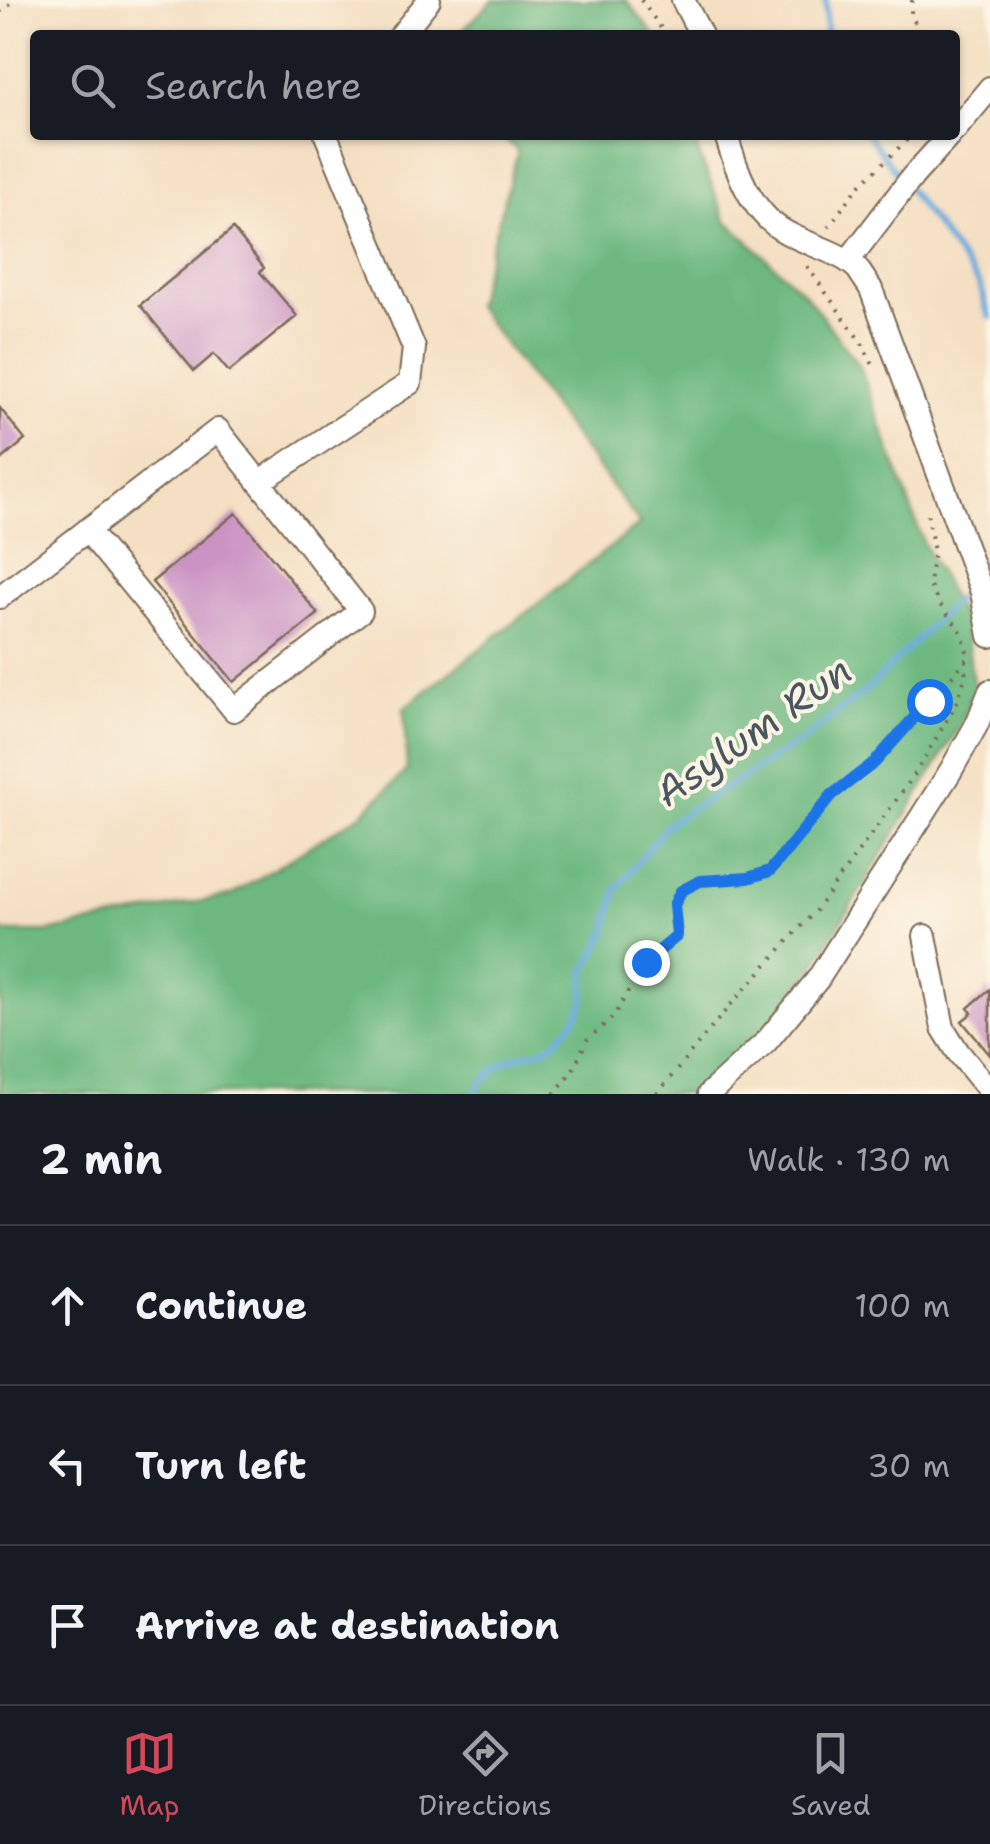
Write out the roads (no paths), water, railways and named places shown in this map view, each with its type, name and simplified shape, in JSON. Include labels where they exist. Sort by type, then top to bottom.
[{"type":"street","points":[[405,30],[430,0]]},
{"type":"street","points":[[683,0],[698,30]]},
{"type":"street","points":[[960,124],[990,88]]},
{"type":"street","points":[[259,482],[410,382],[414,348],[328,140]]},
{"type":"street","points":[[728,140],[744,186],[760,208],[784,231],[814,249],[848,261],[864,276],[977,581],[990,636]]},
{"type":"street","points":[[848,261],[946,140]]},
{"type":"street","points":[[0,597],[87,530],[218,430],[361,611],[234,710],[87,530]]},
{"type":"street","points":[[709,1094],[766,1042],[818,979],[950,772],[990,691]]},
{"type":"street","points":[[924,936],[943,1028],[990,1091]]},
{"type":"waterway","name":"Asylum Run","points":[[826,0],[826,30]]},
{"type":"waterway","name":"Asylum Run","points":[[872,140],[902,180]]},
{"type":"waterway","name":"Asylum Run","points":[[909,190],[978,282],[990,317]]},
{"type":"waterway","name":"Asylum Run","points":[[477,1094],[479,1084],[496,1068],[555,1043],[574,1021],[584,1002],[585,972],[606,934],[617,889],[668,824],[803,740],[868,689],[973,583]]}]
